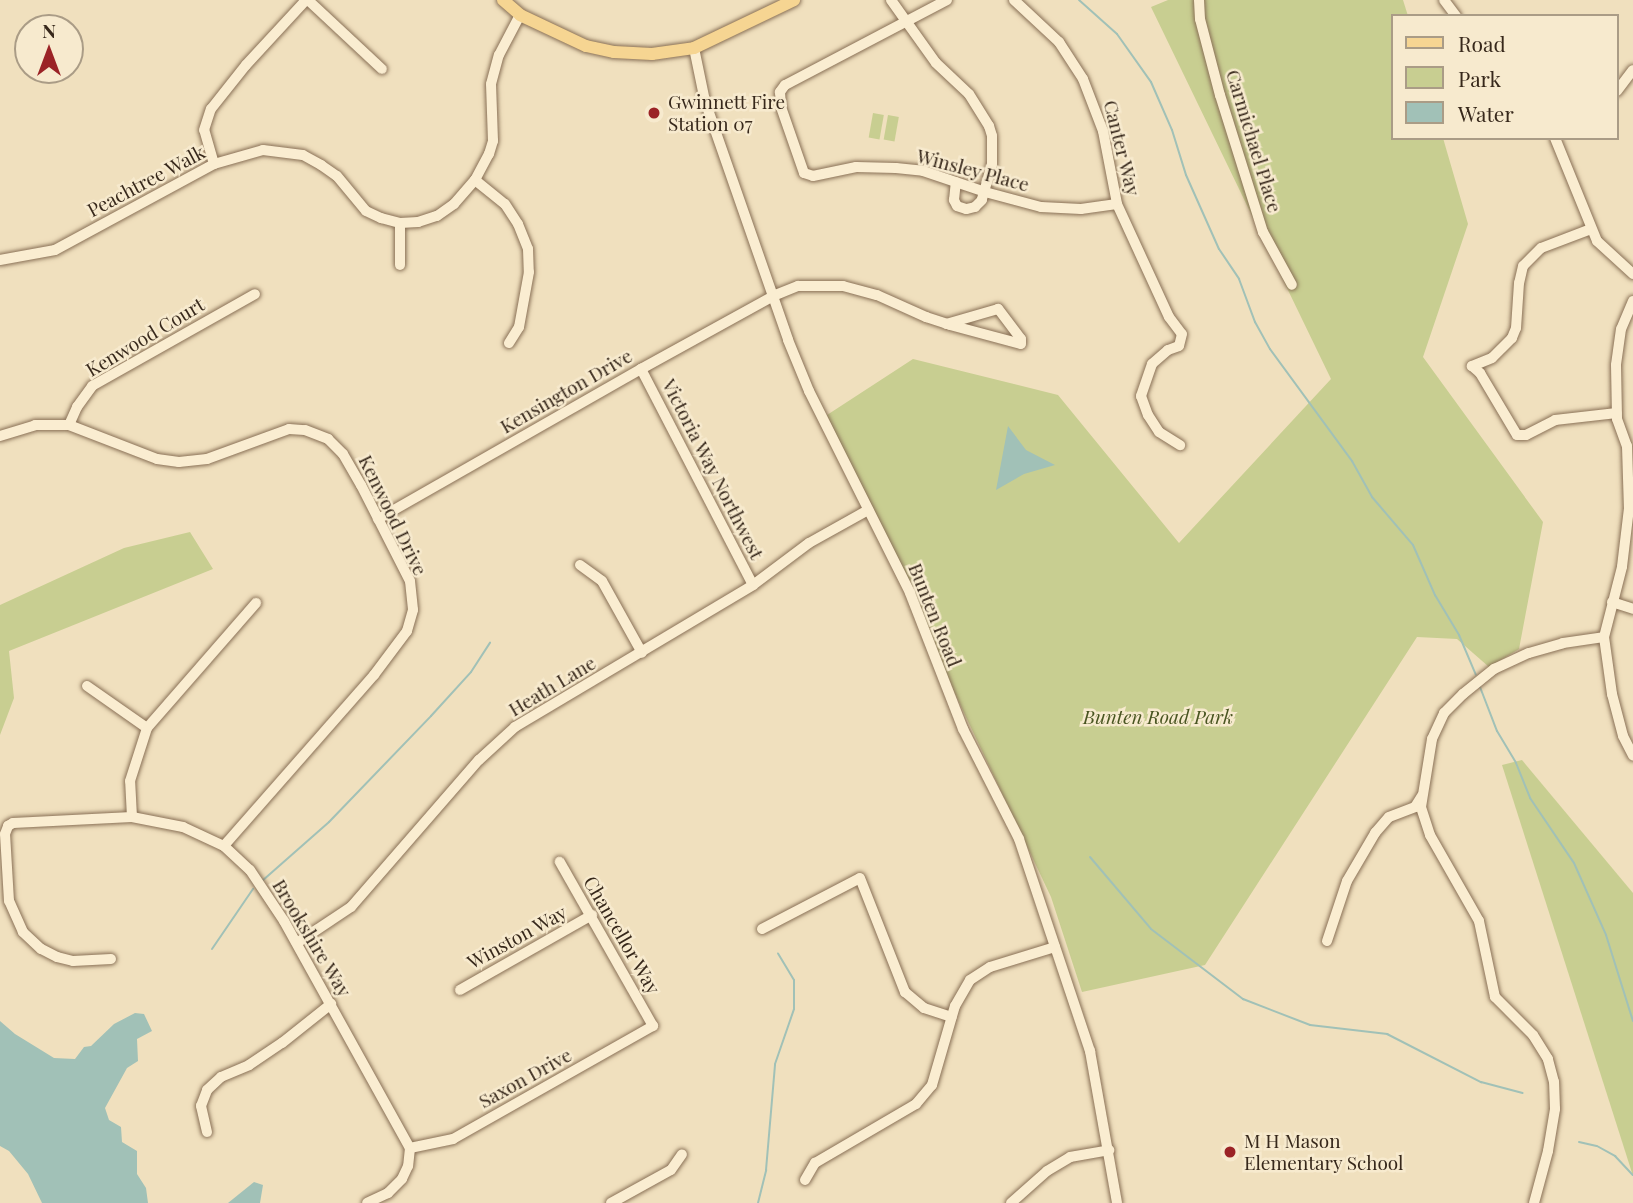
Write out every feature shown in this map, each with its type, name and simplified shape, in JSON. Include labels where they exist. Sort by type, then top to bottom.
[{"type":"main road","points":[[503,0],[520,15],[572,41],[614,52],[652,54],[694,48],[791,1]]},
{"type":"street","points":[[214,164],[204,130],[211,108],[246,65],[307,0],[382,69]]},
{"type":"street","points":[[891,0],[936,63],[969,94],[989,126],[992,136],[992,164],[985,192],[975,207],[966,209],[954,200],[956,182]]},
{"type":"street","name":"Winsley Place","points":[[947,0],[785,85],[780,92],[781,107],[804,173],[813,176],[856,167],[896,168],[923,171],[1041,207],[1081,209],[1117,204]]},
{"type":"street","name":"Canter Way","points":[[1014,0],[1059,42],[1083,79],[1103,131],[1117,204],[1169,317],[1182,334],[1179,346],[1152,364],[1141,396],[1148,415],[1159,432],[1180,445]]},
{"type":"street","name":"Carmichael Place","points":[[1199,0],[1200,19],[1220,94],[1263,232],[1292,285]]},
{"type":"street","name":"Peachtree Walk","points":[[0,260],[55,250],[214,164],[263,150],[303,155],[337,176],[366,211],[400,223],[418,222],[437,216],[475,180],[492,141],[491,84],[499,55],[520,15]]},
{"type":"street","name":"Bunten Road","points":[[694,48],[705,101],[809,391],[910,593],[963,729],[1019,839],[1095,1069],[1117,1203]]},
{"type":"street","points":[[1619,88],[1633,70]]},
{"type":"street","points":[[1556,140],[1591,229],[1608,254],[1633,274]]},
{"type":"street","points":[[475,180],[505,204],[519,224],[528,249],[529,272],[520,319],[509,343]]},
{"type":"street","points":[[400,223],[400,265]]},
{"type":"street","points":[[1591,229],[1541,248],[1523,266],[1513,338],[1492,358],[1472,366],[1480,373],[1517,435],[1526,435],[1555,419],[1617,413]]},
{"type":"street","name":"Kensington Drive","points":[[378,519],[641,369],[773,296],[798,286],[843,286],[877,295],[946,324],[1021,344],[1021,339],[998,309],[991,308],[946,324]]},
{"type":"street","name":"Kenwood Court","points":[[69,425],[77,407],[92,386],[255,294]]},
{"type":"street","points":[[1633,301],[1621,329],[1616,365],[1617,413],[1627,446],[1629,508],[1622,567],[1604,637],[1608,678],[1623,736],[1633,755]]},
{"type":"street","name":"Victoria Way Northwest","points":[[641,369],[753,585]]},
{"type":"street","name":"Kenwood Drive","points":[[0,436],[35,425],[69,425],[158,459],[179,462],[218,456],[289,429],[316,433],[344,454],[410,581],[413,610],[407,632],[374,676],[224,846]]},
{"type":"street","name":"Heath Lane","points":[[296,943],[351,907],[479,760],[515,727],[753,585],[799,550],[844,521],[868,510]]},
{"type":"street","points":[[580,565],[602,581],[642,653]]},
{"type":"street","points":[[1612,602],[1633,609]]},
{"type":"street","points":[[132,817],[130,781],[147,728],[256,603]]},
{"type":"street","points":[[1534,1203],[1548,1151],[1555,1109],[1554,1082],[1548,1059],[1533,1035],[1494,997],[1484,935],[1430,835],[1421,807],[1432,739],[1444,713],[1480,678],[1529,653],[1563,643],[1604,637]]},
{"type":"street","points":[[87,686],[147,728]]},
{"type":"street","points":[[1326,941],[1347,881],[1375,834],[1389,817],[1415,807],[1424,793]]},
{"type":"street","name":"Brookshire Way","points":[[111,959],[73,961],[57,957],[41,948],[14,918],[6,881],[5,834],[8,826],[132,817],[183,827],[224,846],[250,870],[296,943],[410,1148]]},
{"type":"street","name":"Chancellor Way","points":[[560,862],[653,1026]]},
{"type":"street","points":[[762,929],[860,878],[905,992],[924,1008],[952,1017]]},
{"type":"street","name":"Winston Way","points":[[460,990],[592,915]]},
{"type":"street","points":[[806,1180],[815,1163],[916,1104],[932,1085],[952,1017],[970,979],[990,967],[1055,947]]},
{"type":"street","points":[[207,1132],[201,1106],[207,1090],[221,1077],[249,1065],[282,1043],[331,1004]]},
{"type":"street","name":"Saxon Drive","points":[[410,1148],[453,1139],[653,1026]]},
{"type":"street","points":[[367,1203],[388,1193],[402,1179],[408,1166],[410,1148]]},
{"type":"street","points":[[1011,1203],[1047,1171],[1070,1157],[1109,1150]]},
{"type":"street","points":[[611,1203],[671,1170],[682,1154]]},
{"type":"green space","name":"Bunten Road Park","points":[[1168,0],[1403,0],[1407,14],[1392,14],[1392,140],[1444,140],[1468,224],[1423,357],[1543,522],[1519,649],[1489,667],[1457,639],[1417,637],[1205,965],[1082,992],[1051,897],[889,554],[827,415],[913,359],[1058,395],[1179,543],[1331,379],[1151,7]]},
{"type":"green space","points":[[873,113],[884,115],[879,140],[869,138]]},
{"type":"green space","points":[[888,115],[899,117],[894,142],[884,140]]},
{"type":"green space","points":[[190,532],[213,569],[9,651],[14,698],[0,735],[0,605],[124,548]]},
{"type":"green space","points":[[1522,760],[1633,893],[1633,1176],[1502,765]]},
{"type":"water","points":[[1008,426],[1026,450],[1055,465],[1024,474],[996,490]]},
{"type":"water","points":[[135,1013],[144,1014],[152,1031],[137,1039],[138,1061],[127,1068],[105,1108],[109,1120],[121,1127],[122,1142],[137,1151],[137,1174],[146,1188],[148,1203],[42,1203],[28,1174],[9,1151],[0,1146],[0,1021],[15,1034],[54,1058],[75,1059],[84,1047],[91,1046],[114,1024]]},
{"type":"water","points":[[254,1182],[263,1185],[260,1203],[228,1203]]},
{"type":"waterway","points":[[1079,0],[1117,34],[1151,82],[1172,130],[1186,175],[1219,249],[1239,279],[1255,322],[1270,349],[1352,461],[1372,497],[1413,545],[1435,595],[1459,635],[1476,675]]},
{"type":"waterway","points":[[262,881],[329,822],[431,716],[471,672],[490,643]]},
{"type":"waterway","points":[[1480,687],[1497,731],[1516,763],[1530,798],[1574,863],[1606,935],[1633,1021]]},
{"type":"waterway","points":[[1090,857],[1151,929],[1243,999],[1310,1025],[1387,1034],[1481,1082],[1523,1093]]},
{"type":"waterway","points":[[212,949],[253,889]]},
{"type":"waterway","points":[[758,1203],[766,1170],[775,1064],[794,1009],[794,980],[778,953]]},
{"type":"waterway","points":[[1579,1142],[1597,1146],[1615,1156],[1633,1175]]},
{"type":"place","name":"Gwinnett Fire Station 07","points":[[654,113]]},
{"type":"place","name":"M H Mason Elementary School","points":[[1230,1152]]}]
